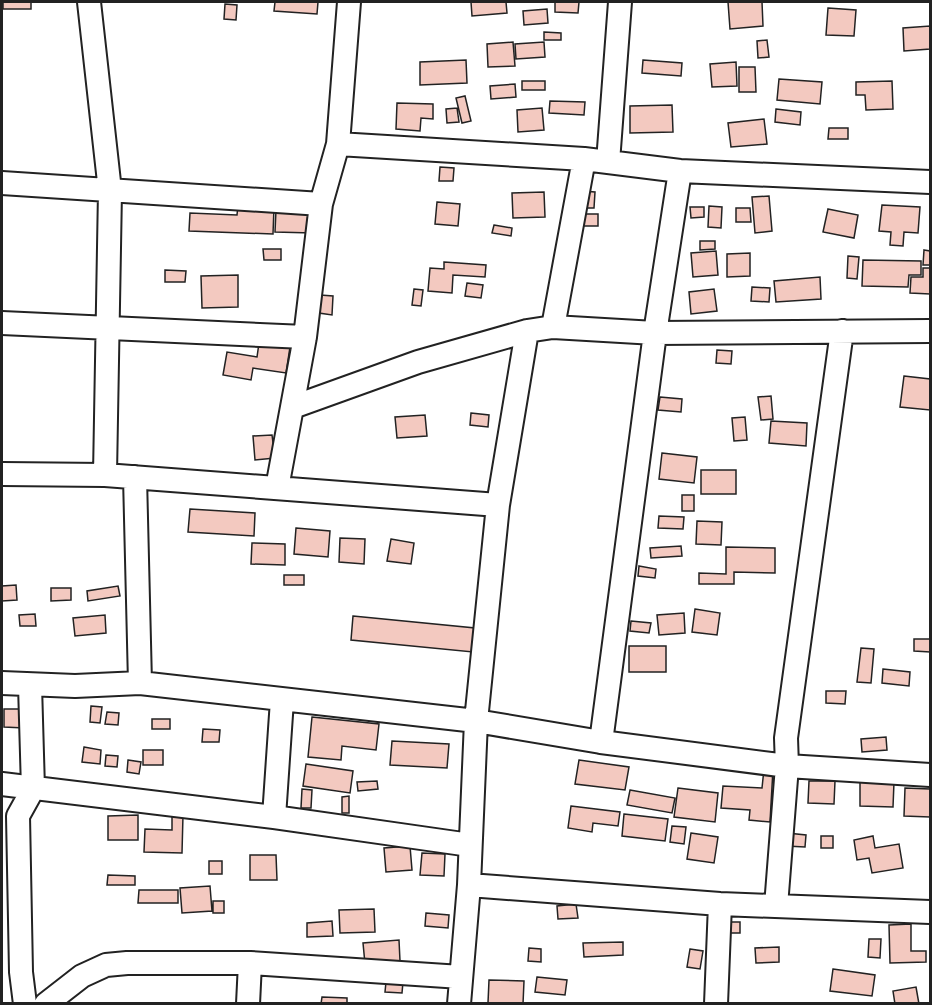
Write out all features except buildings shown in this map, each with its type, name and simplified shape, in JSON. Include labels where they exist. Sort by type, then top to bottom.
[{"type":"street","points":[[89,2],[110,191],[105,475]]},
{"type":"street","points":[[277,488],[305,337],[321,204],[338,144],[349,2]]},
{"type":"street","points":[[608,162],[620,2]]},
{"type":"street","points":[[338,144],[584,159],[680,171],[930,182]]},
{"type":"street","points":[[553,327],[584,159]]},
{"type":"street","points":[[601,742],[655,333],[680,171]]},
{"type":"street","points":[[2,183],[321,204]]},
{"type":"street","points":[[2,323],[305,337]]},
{"type":"street","points":[[293,407],[418,362],[553,327],[655,333],[930,331]]},
{"type":"street","points":[[776,906],[787,766],[786,738],[842,331]]},
{"type":"street","points":[[459,1004],[469,885],[476,722],[498,506],[528,332]]},
{"type":"street","points":[[2,474],[105,475],[498,506]]},
{"type":"street","points":[[135,477],[140,683]]},
{"type":"street","points":[[2,683],[30,685],[140,683],[476,722],[601,742],[787,766],[930,774]]},
{"type":"street","points":[[25,1004],[21,972],[18,816],[33,789],[30,685]]},
{"type":"street","points":[[274,817],[282,700]]},
{"type":"street","points":[[2,784],[274,817],[470,845]]},
{"type":"street","points":[[469,885],[720,903],[930,912]]},
{"type":"street","points":[[716,1004],[720,903]]},
{"type":"street","points":[[46,1004],[82,976],[106,965],[250,963],[461,977]]},
{"type":"street","points":[[248,1004],[250,963]]}]
